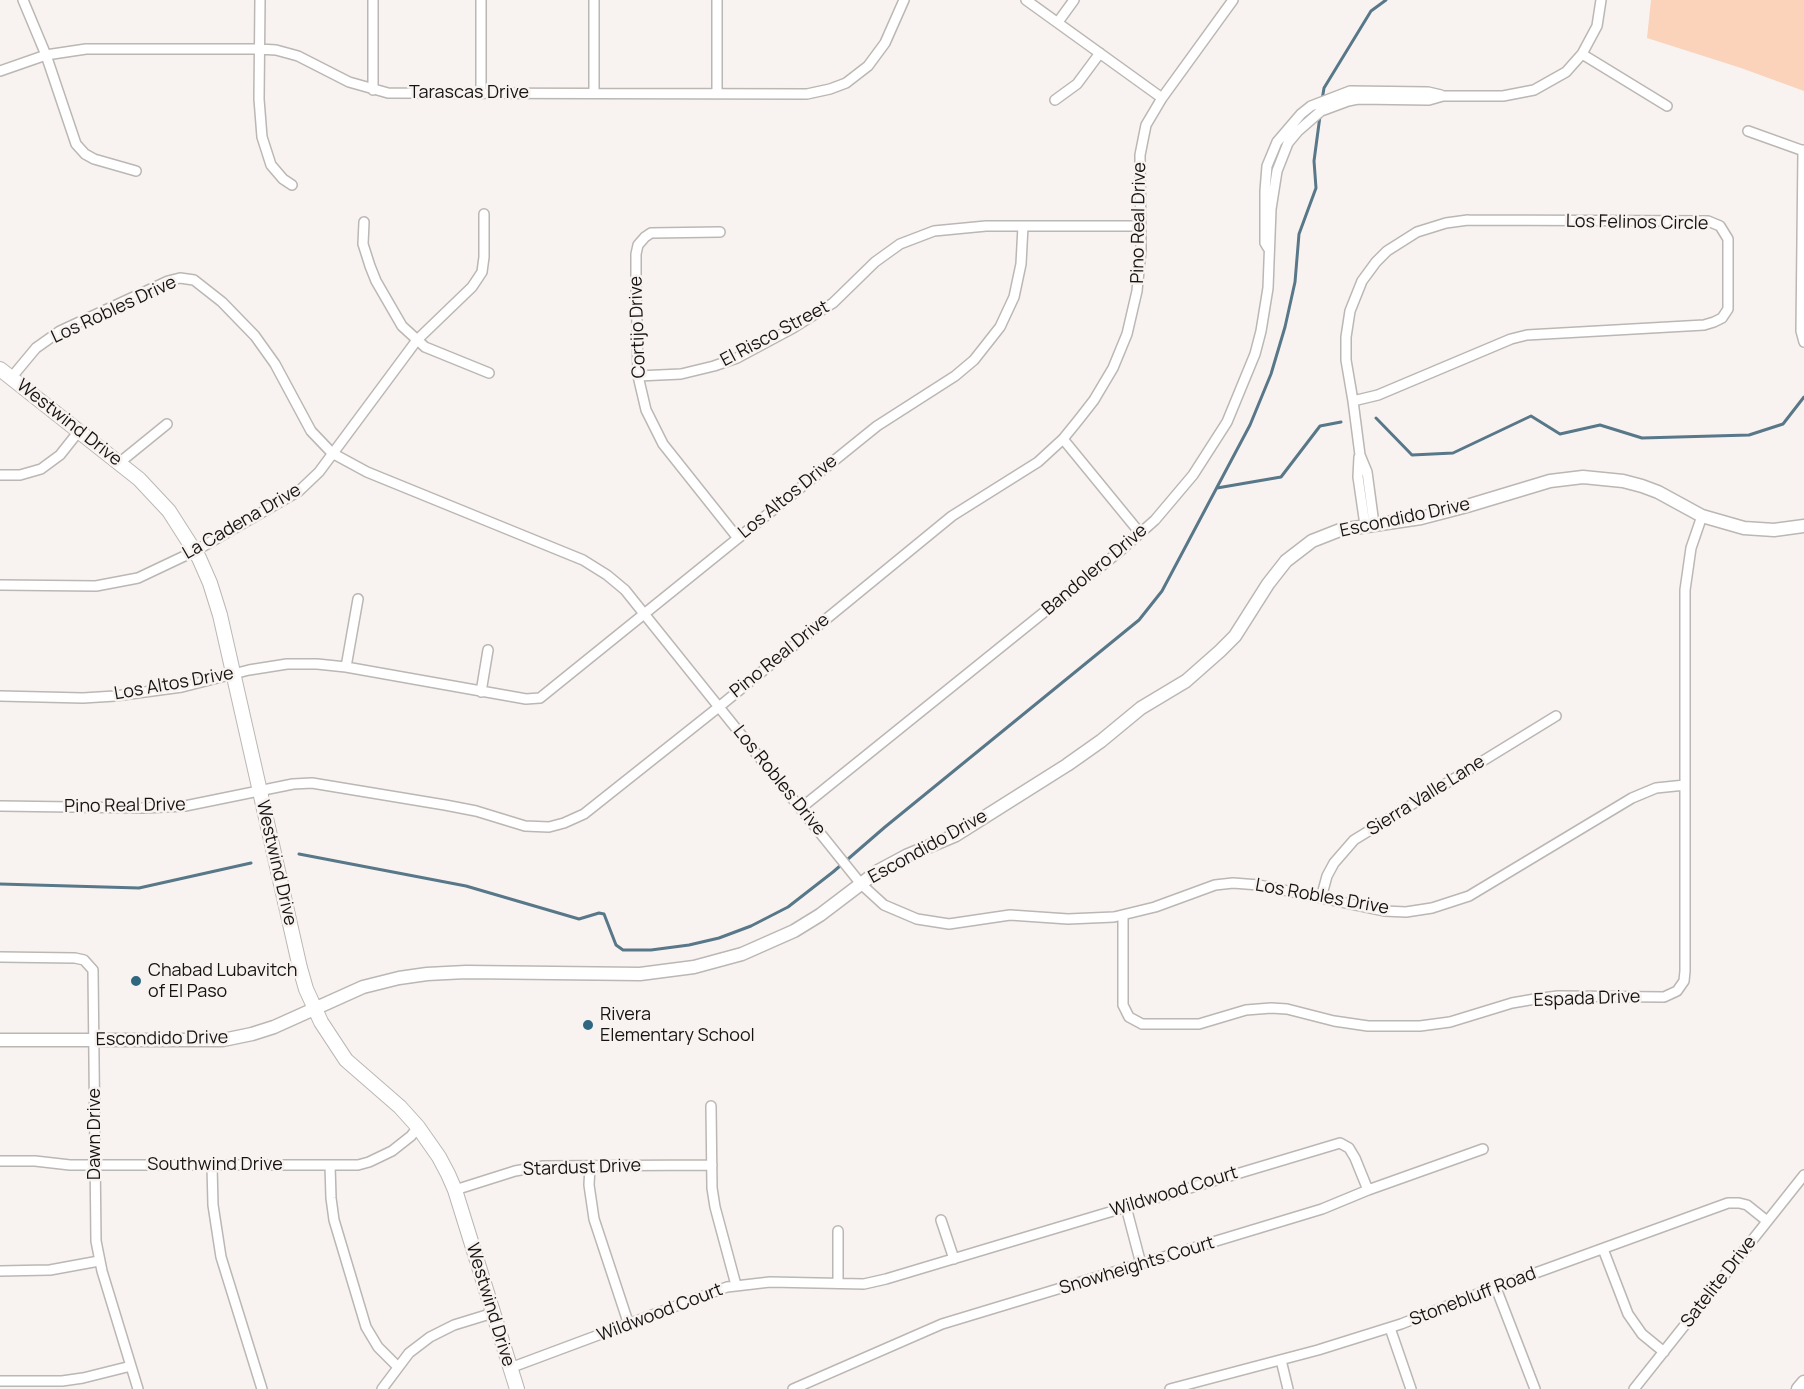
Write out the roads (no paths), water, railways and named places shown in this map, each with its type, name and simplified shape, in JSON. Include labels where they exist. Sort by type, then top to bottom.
[{"type":"main road","name":"Westwind Drive","points":[[5,374],[139,479],[169,511],[195,551],[210,582],[220,615],[300,968],[315,1009],[346,1060],[400,1107],[440,1157],[455,1190],[517,1389]]},
{"type":"street","points":[[22,0],[46,55],[71,134],[81,151],[93,159],[136,171]]},
{"type":"street","points":[[260,0],[260,117],[266,150],[276,172],[292,185]]},
{"type":"street","points":[[373,90],[374,0]]},
{"type":"street","points":[[481,0],[481,94]]},
{"type":"street","points":[[594,0],[594,93]]},
{"type":"street","points":[[717,0],[717,94]]},
{"type":"street","name":"Tarascas Drive","points":[[0,71],[46,55],[86,49],[259,49],[276,50],[298,56],[339,78],[373,90],[398,93],[807,94],[846,83],[868,66],[885,43],[904,0]]},
{"type":"street","points":[[1026,0],[1162,98]]},
{"type":"street","points":[[1058,22],[1074,0]]},
{"type":"street","name":"Pino Real Drive","points":[[0,806],[144,808],[204,803],[305,783],[324,783],[476,811],[525,826],[549,826],[564,823],[584,814],[936,529],[974,502],[1023,473],[1063,439],[1106,381],[1127,334],[1138,281],[1140,166],[1146,125],[1162,98],[1233,0]]},
{"type":"street","name":"Bandolero Drive","points":[[1270,251],[1265,243],[1264,191],[1267,165],[1277,142],[1311,106],[1350,91],[1428,92],[1443,96],[1503,96],[1534,90],[1566,72],[1582,54],[1597,26],[1601,0]]},
{"type":"street","points":[[1055,100],[1077,84],[1100,53]]},
{"type":"street","points":[[1582,54],[1667,105]]},
{"type":"street","name":"Bandolero Drive","points":[[801,808],[1120,552],[1155,520],[1193,476],[1227,422],[1246,380],[1261,331],[1268,288],[1271,209],[1277,171],[1288,143],[1309,121],[1336,104],[1358,99],[1429,100],[1443,96]]},
{"type":"street","points":[[1748,131],[1803,151],[1801,331],[1804,342]]},
{"type":"street","name":"La Cadena Drive","points":[[0,585],[82,587],[113,584],[138,578],[195,551],[299,491],[319,472],[417,340],[472,287],[482,272],[484,214]]},
{"type":"street","name":"Los Felinos Circle","points":[[1353,402],[1378,395],[1527,334],[1704,325],[1714,322],[1722,318],[1728,309],[1729,302],[1729,244],[1726,234],[1716,224],[1708,221],[1468,220],[1446,223],[1417,232],[1395,245],[1376,262],[1362,282],[1353,300],[1347,323],[1346,347],[1359,455],[1367,472],[1370,525]]},
{"type":"street","points":[[364,222],[363,244],[376,281],[402,327],[425,347],[489,373]]},
{"type":"street","name":"Los Altos Drive","points":[[0,696],[83,698],[116,696],[182,687],[287,664],[346,667],[481,692],[526,699],[540,698],[877,426],[955,376],[974,360],[1000,327],[1014,297],[1022,264],[1023,226]]},
{"type":"street","name":"El Risco Street","points":[[638,376],[688,372],[737,358],[793,328],[833,303],[875,262],[909,239],[946,228],[1140,226]]},
{"type":"street","name":"Cortijo Drive","points":[[720,232],[651,233],[638,245],[636,279],[638,376],[646,410],[663,444],[737,537]]},
{"type":"street","name":"Los Robles Drive","points":[[5,374],[60,330],[168,282],[186,278],[205,287],[255,336],[275,364],[311,431],[332,453],[367,472],[583,560],[625,590],[861,884],[884,905],[908,916],[936,923],[949,924],[1010,915],[1068,919],[1123,916],[1215,885],[1233,883],[1259,885],[1367,909],[1395,911],[1432,909],[1469,896],[1632,798],[1656,788],[1684,785]]},
{"type":"street","points":[[119,463],[167,424]]},
{"type":"street","points":[[0,475],[20,475],[41,469],[60,455],[79,431]]},
{"type":"street","points":[[1063,439],[1140,533]]},
{"type":"street","name":"Escondido Drive","points":[[0,1040],[223,1040],[252,1034],[369,985],[427,974],[466,972],[640,974],[709,964],[742,954],[794,931],[893,862],[956,835],[1101,741],[1141,708],[1186,681],[1220,651],[1234,636],[1286,561],[1312,541],[1353,527],[1421,518],[1550,481],[1583,477],[1623,481],[1642,486],[1702,516],[1744,528],[1774,530],[1804,526]]},
{"type":"street","name":"Espada Drive","points":[[1123,916],[1123,1005],[1129,1017],[1142,1024],[1199,1024],[1246,1010],[1270,1008],[1287,1009],[1334,1021],[1368,1026],[1420,1026],[1466,1018],[1512,1003],[1558,996],[1664,997],[1671,995],[1684,981],[1685,971],[1685,590],[1691,548],[1702,516]]},
{"type":"street","points":[[346,667],[358,599]]},
{"type":"street","points":[[481,692],[488,650]]},
{"type":"street","name":"Sierra Valle Lane","points":[[1321,898],[1334,863],[1354,840],[1556,716]]},
{"type":"street","name":"Dawn Drive","points":[[0,957],[75,958],[89,964],[94,977],[94,1165],[95,1220],[99,1261],[138,1389]]},
{"type":"street","points":[[711,1106],[715,1207],[736,1285]]},
{"type":"street","name":"Southwind Drive","points":[[0,1161],[35,1161],[70,1165],[358,1165],[384,1156],[402,1144],[418,1127]]},
{"type":"street","name":"Wildwood Court","points":[[510,1368],[714,1291],[736,1285],[770,1282],[864,1284],[1340,1143],[1349,1148],[1355,1158],[1368,1190]]},
{"type":"street","name":"Snowheights Court","points":[[793,1389],[942,1324],[1322,1209],[1483,1149]]},
{"type":"street","points":[[330,1165],[334,1220],[366,1327],[378,1347],[397,1366]]},
{"type":"street","points":[[590,1165],[589,1185],[594,1219],[629,1325]]},
{"type":"street","name":"Stardust Drive","points":[[455,1190],[515,1171],[543,1166],[712,1165]]},
{"type":"street","points":[[212,1166],[213,1205],[221,1257],[262,1389]]},
{"type":"street","name":"Satelite Drive","points":[[1634,1389],[1804,1175]]},
{"type":"street","name":"Stonebluff Road","points":[[1170,1389],[1390,1328],[1728,1203],[1747,1206],[1767,1221]]},
{"type":"street","points":[[1125,1207],[1141,1264]]},
{"type":"street","points":[[941,1220],[954,1259]]},
{"type":"street","points":[[838,1232],[838,1283]]},
{"type":"street","points":[[1603,1249],[1625,1307],[1635,1325],[1664,1352]]},
{"type":"street","points":[[0,1271],[50,1270],[99,1261]]},
{"type":"street","points":[[1496,1288],[1535,1389]]},
{"type":"street","points":[[382,1389],[397,1366],[420,1344],[440,1331],[493,1313]]},
{"type":"street","points":[[1390,1328],[1411,1389]]},
{"type":"street","points":[[1281,1360],[1288,1389]]},
{"type":"street","points":[[0,1381],[62,1381],[131,1366]]},
{"type":"street","points":[[1798,1389],[1804,1382]]},
{"type":"waterway","points":[[1322,100],[1324,88],[1371,11],[1386,0]]},
{"type":"waterway","points":[[299,854],[466,886],[579,919],[599,913],[604,914],[616,945],[623,950],[651,950],[719,938],[751,926],[788,907],[1139,620],[1162,591],[1250,425],[1271,374],[1295,282],[1299,234],[1316,188],[1314,161],[1320,116]]},
{"type":"waterway","points":[[1376,418],[1412,455],[1453,453],[1531,416],[1560,434],[1600,425],[1642,438],[1749,435],[1783,424],[1804,397]]},
{"type":"waterway","points":[[1217,488],[1281,477],[1320,426],[1341,422]]},
{"type":"waterway","points":[[0,884],[139,888],[251,863]]},
{"type":"place","name":"Chabad Lubavitch of El Paso","points":[[136,981]]},
{"type":"place","name":"Rivera Elementary School","points":[[588,1025]]}]
